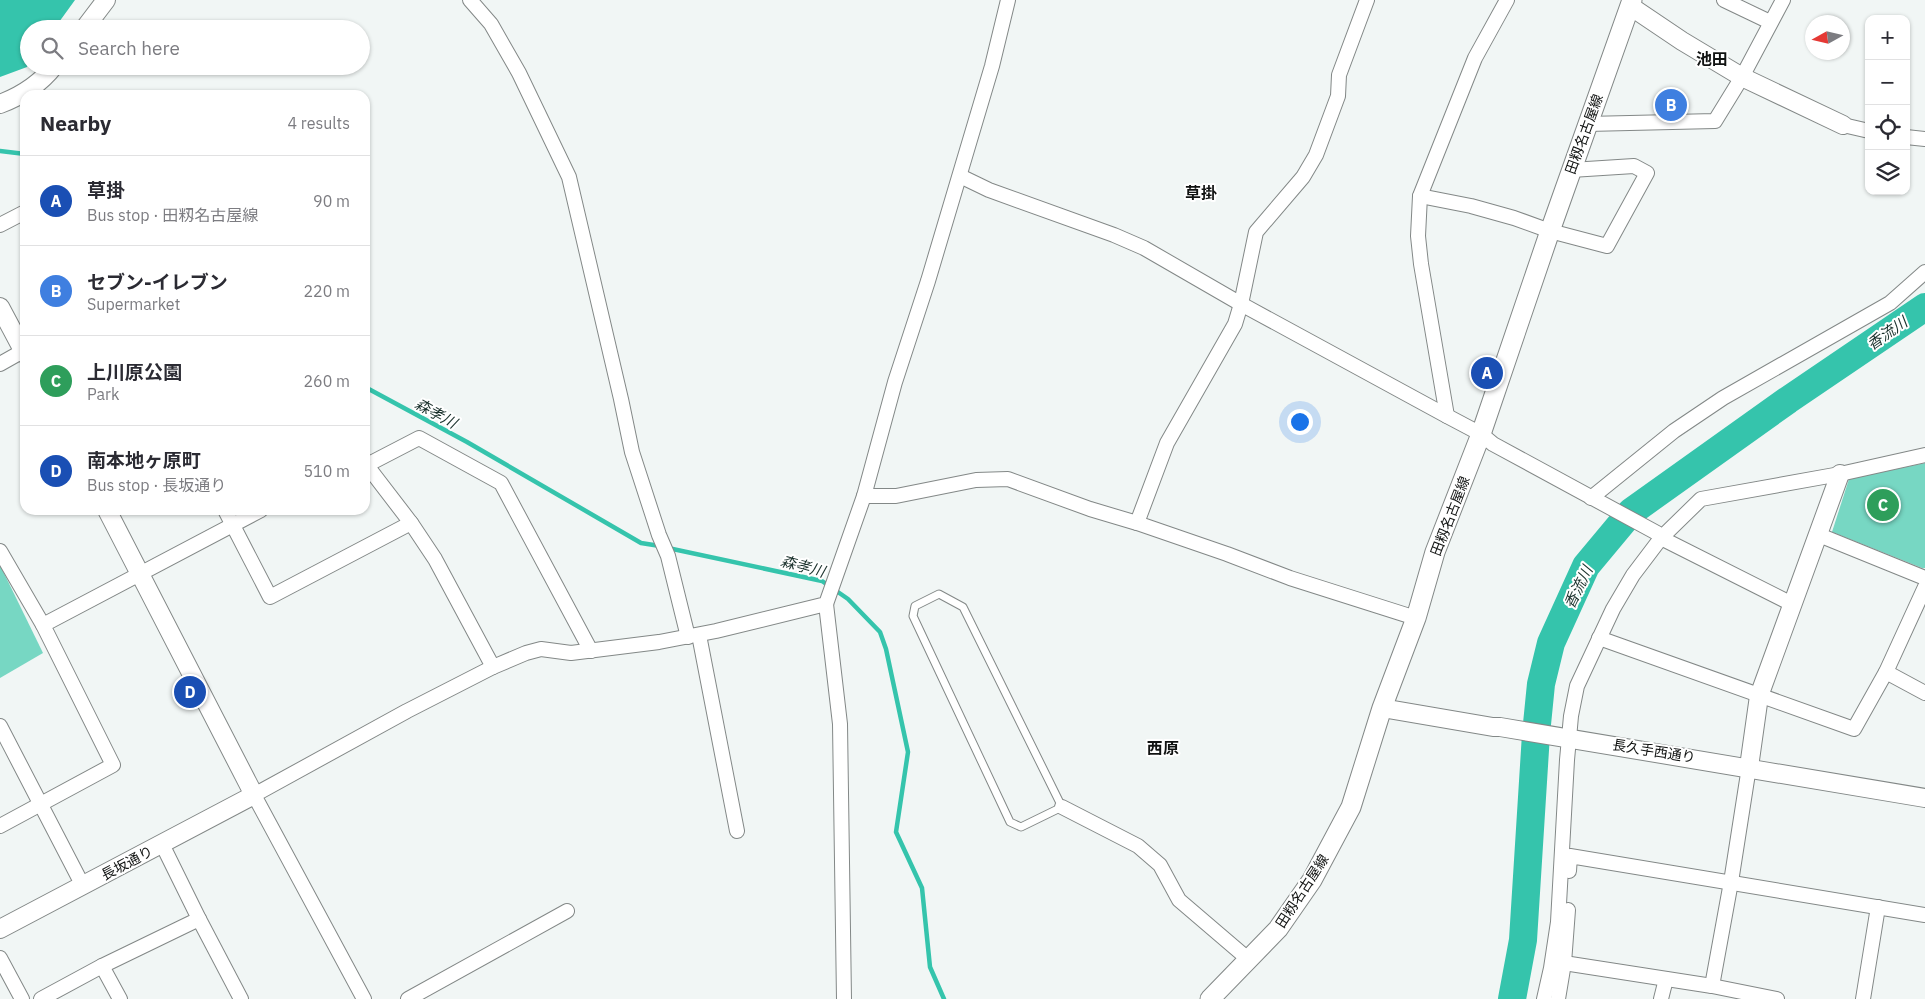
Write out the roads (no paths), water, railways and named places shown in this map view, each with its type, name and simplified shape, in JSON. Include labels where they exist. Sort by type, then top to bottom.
[{"type":"main road","name":"田籾名古屋線","points":[[1210,999],[1278,929],[1312,880],[1351,807],[1382,708],[1416,618],[1435,552],[1481,434],[1587,124],[1631,3]]},
{"type":"street","points":[[91,20],[106,0]]},
{"type":"street","points":[[470,0],[491,24],[519,73],[569,177],[622,399],[632,452],[694,636],[737,831]]},
{"type":"street","points":[[844,999],[840,724],[827,600],[864,496],[895,382],[960,176],[992,66],[1008,0]]},
{"type":"street","points":[[1137,523],[1167,443],[1236,324],[1242,304],[1256,232],[1303,177],[1316,155],[1338,96],[1339,75],[1367,0]]},
{"type":"street","points":[[1447,416],[1421,264],[1418,236],[1420,196],[1475,58],[1507,0]]},
{"type":"street","points":[[1724,0],[1770,22]]},
{"type":"street","points":[[1587,124],[1715,121],[1742,77],[1783,0]]},
{"type":"street","points":[[1631,3],[1682,42],[1742,77],[1843,126],[1865,130]]},
{"type":"street","points":[[27,90],[46,75]]},
{"type":"street","points":[[0,104],[20,95]]},
{"type":"street","points":[[1910,137],[1925,139]]},
{"type":"street","points":[[1420,196],[1471,206],[1514,218],[1550,231],[1607,246],[1646,173],[1634,166],[1571,170]]},
{"type":"street","points":[[960,176],[989,190],[1114,235],[1144,248],[1242,304],[1481,434],[1493,444],[1659,536],[1792,604]]},
{"type":"street","points":[[0,225],[20,215]]},
{"type":"street","points":[[1594,500],[1674,431],[1724,398],[1890,303],[1925,272]]},
{"type":"street","points":[[0,307],[20,345]]},
{"type":"street","points":[[0,364],[20,355]]},
{"type":"street","points":[[370,462],[419,438],[501,483],[592,651]]},
{"type":"street","points":[[1544,999],[1558,922],[1566,737],[1577,686],[1613,609],[1659,536],[1702,499],[1840,474],[1925,455]]},
{"type":"street","points":[[370,471],[411,523],[435,559],[493,667]]},
{"type":"street","points":[[1712,986],[1731,882],[1759,696],[1840,474]]},
{"type":"street","points":[[864,496],[896,496],[976,480],[1008,478],[1090,509],[1227,554],[1290,578],[1416,618]]},
{"type":"street","points":[[110,515],[254,795],[364,999]]},
{"type":"street","points":[[227,515],[270,597],[411,523]]},
{"type":"street","points":[[42,625],[252,515]]},
{"type":"street","points":[[1819,535],[1925,578]]},
{"type":"street","points":[[0,551],[42,625],[113,765],[0,826]]},
{"type":"street","points":[[1600,638],[1854,729],[1886,672],[1925,587]]},
{"type":"street","points":[[254,795],[407,711],[493,667],[526,653],[541,649],[571,653],[592,651],[694,636],[827,600]]},
{"type":"street","points":[[1886,672],[1925,693]]},
{"type":"street","name":"長久手西通り","points":[[1382,708],[1749,767],[1925,798]]},
{"type":"street","points":[[0,726],[83,886]]},
{"type":"street","name":"長坂通り","points":[[0,929],[254,795]]},
{"type":"street","points":[[1062,807],[1138,846],[1160,865],[1179,900],[1248,959]]},
{"type":"street","points":[[162,844],[241,999]]},
{"type":"street","points":[[1558,999],[1564,963],[1570,856],[1925,915]]},
{"type":"street","points":[[1863,999],[1878,907]]},
{"type":"street","points":[[408,999],[567,911]]},
{"type":"street","points":[[41,999],[102,966],[199,918]]},
{"type":"street","points":[[0,958],[22,999]]},
{"type":"street","points":[[1564,963],[1712,986],[1768,998]]},
{"type":"street","points":[[102,966],[120,999]]},
{"type":"street","points":[[1661,999],[1666,979]]},
{"type":"lane","points":[[939,594],[963,607],[1062,807],[1021,827],[1010,822],[913,616],[915,606],[939,594]]},
{"type":"waterway","name":"森孝川","points":[[0,151],[20,153]]},
{"type":"waterway","name":"香流川","points":[[1512,999],[1523,940],[1541,684],[1551,643],[1586,566],[1631,512],[1788,400],[1925,307]]},
{"type":"waterway","name":"森孝川","points":[[370,390],[467,442],[641,543],[660,546]]},
{"type":"waterway","name":"森孝川","points":[[668,548],[822,581],[848,599],[880,632],[886,649],[908,752],[896,832],[922,888],[930,967],[944,999]]},
{"type":"place","name":"セブン-イレブン","points":[[1671,105]]},
{"type":"place","name":"草掛","points":[[1487,373]]},
{"type":"place","name":"上川原公園","points":[[1883,505]]},
{"type":"place","name":"南本地ヶ原町","points":[[190,692]]},
{"type":"district","name":"池田","points":[[1712,59]]},
{"type":"district","name":"草掛","points":[[1201,193]]},
{"type":"district","name":"西原","points":[[1163,748]]}]
